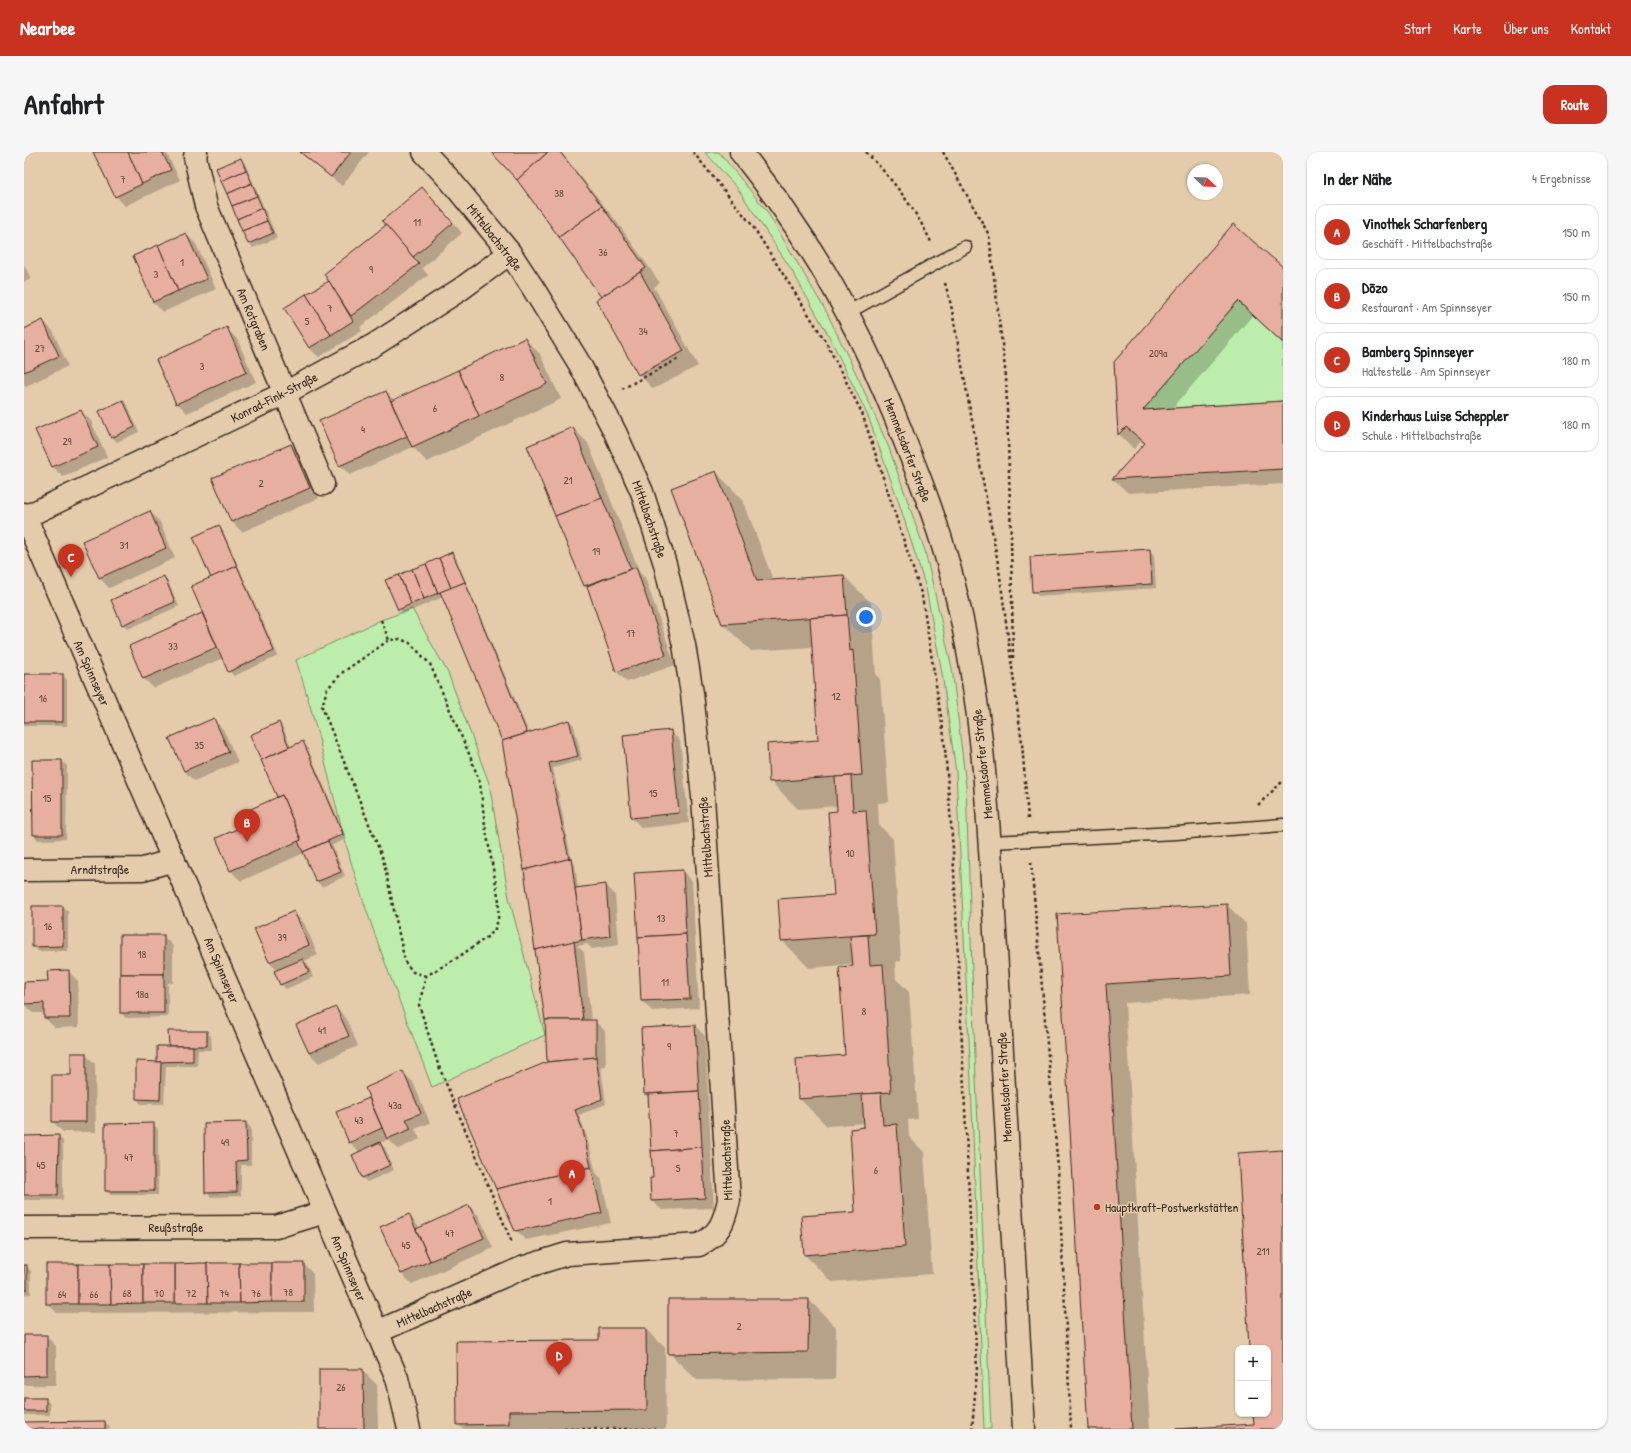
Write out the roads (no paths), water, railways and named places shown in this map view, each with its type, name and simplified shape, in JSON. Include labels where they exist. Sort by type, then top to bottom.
[{"type":"street","name":"Am Rotgraben","points":[[196,152],[195,157],[206,206],[324,484]]},
{"type":"street","name":"Mittelbachstraße","points":[[377,1332],[522,1268],[567,1254],[699,1245],[710,1239],[721,1227],[726,1216],[729,1200],[703,797],[692,693],[684,645],[665,564],[645,499],[618,439],[579,363],[510,253],[450,180],[424,152]]},
{"type":"street","name":"Memmelsdorfer Straße","points":[[741,152],[789,216],[823,270],[847,312],[889,400],[923,487],[948,563],[965,635],[980,728],[990,842],[1024,1429]]},
{"type":"street","name":"Konrad-Fink-Straße","points":[[25,516],[285,393],[374,345],[461,289],[510,253]]},
{"type":"street","name":"Am Spinnseyer","points":[[25,516],[397,1378],[409,1429]]},
{"type":"street","name":"Arndtstraße","points":[[24,870],[143,869],[174,860]]},
{"type":"street","name":"Reußstraße","points":[[24,1228],[276,1227],[325,1212]]},
{"type":"lane","points":[[847,312],[965,247]]},
{"type":"lane","points":[[990,842],[1283,825]]},
{"type":"place","name":"Bamberg Spinnseyer","points":[[71,577]]},
{"type":"place","name":"Dōzo","points":[[247,842]]},
{"type":"place","name":"Vinothek Scharfenberg","points":[[572,1193]]},
{"type":"place","name":"Hauptkraft-Postwerkstätten","points":[[1097,1207]]},
{"type":"place","name":"Kinderhaus Luise Scheppler","points":[[559,1375]]}]
